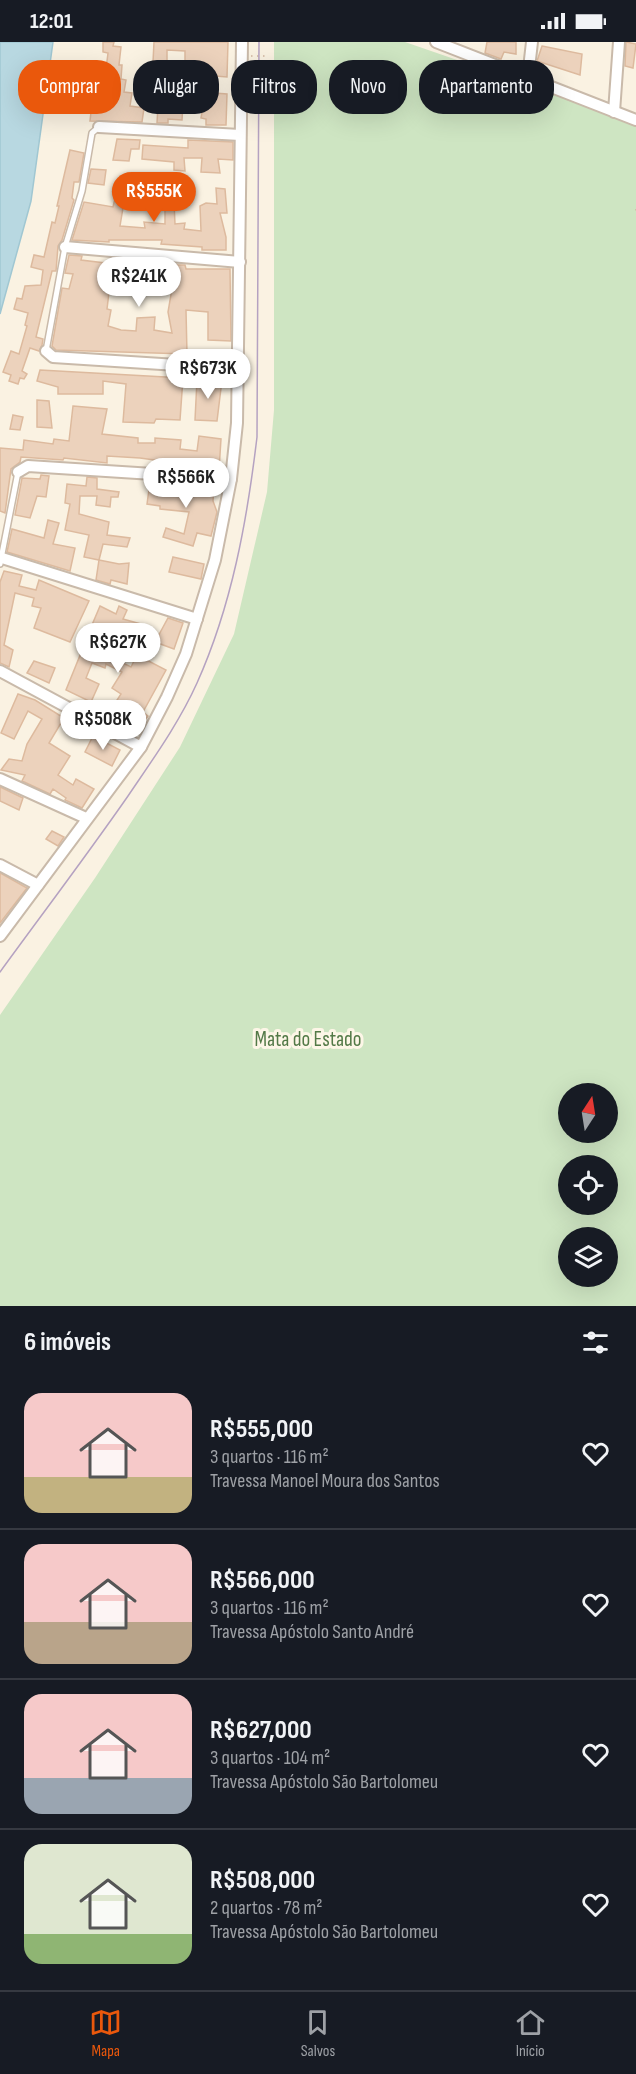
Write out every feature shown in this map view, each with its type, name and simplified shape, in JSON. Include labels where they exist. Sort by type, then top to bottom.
[{"type":"street","points":[[1,932],[141,747],[186,654],[215,560],[231,479],[239,369],[242,42]]},
{"type":"street","points":[[436,42],[483,60]]},
{"type":"street","points":[[530,60],[532,42]]},
{"type":"street","points":[[614,111],[619,42]]},
{"type":"street","points":[[554,87],[636,120]]},
{"type":"street","points":[[99,127],[240,135]]},
{"type":"street","points":[[65,247],[240,262]]},
{"type":"street","points":[[46,351],[53,357],[239,369]]},
{"type":"street","points":[[18,472],[28,466],[231,479]]},
{"type":"street","points":[[1,561],[197,619]]},
{"type":"street","points":[[0,671],[141,747]]},
{"type":"street","points":[[0,779],[86,818]]},
{"type":"street","points":[[0,865],[38,885]]},
{"type":"lane","points":[[46,351],[65,247],[82,192],[92,133],[99,127]]},
{"type":"lane","points":[[1,561],[18,472]]},
{"type":"path","points":[[242,56],[265,56],[265,60]]},
{"type":"green space","name":"Mata do Estado","points":[[274,42],[405,42],[457,60],[419,60],[419,114],[554,114],[554,94],[636,122],[636,1306],[0,1306],[0,1015],[95,878],[180,747],[234,634],[267,492],[274,410],[274,114],[317,114],[317,60],[274,60]]},
{"type":"water","points":[[0,42],[53,42],[51,60],[18,60],[18,114],[43,114],[31,201],[0,314]]},
{"type":"building","points":[[103,42],[114,42],[113,46],[121,47],[120,60],[107,60],[108,53],[103,52]]},
{"type":"building","points":[[154,42],[228,42],[227,77],[219,76],[219,60],[185,60],[185,51],[167,50],[167,60],[153,60]]},
{"type":"building","points":[[487,42],[516,42],[516,54],[504,52],[501,59],[485,53]]},
{"type":"building","points":[[626,42],[636,44],[633,68],[625,66]]},
{"type":"building","points":[[542,46],[582,54],[580,75],[554,67],[554,60],[537,60]]},
{"type":"building","points":[[121,79],[126,80],[124,92],[132,93],[130,106],[133,106],[133,114],[143,114],[142,122],[90,121],[91,114],[121,114]]},
{"type":"building","points":[[219,93],[227,94],[226,125],[206,125],[206,119],[201,118],[202,114],[219,114]]},
{"type":"building","points":[[158,114],[182,114],[182,120],[168,119],[168,123],[157,123]]},
{"type":"building","points":[[117,139],[140,140],[139,149],[131,149],[129,161],[113,160]]},
{"type":"building","points":[[188,140],[233,142],[233,160],[218,159],[220,173],[201,172],[202,158],[184,158],[185,171],[174,170],[174,162],[142,159],[143,145],[188,148]]},
{"type":"building","points":[[70,150],[84,153],[79,182],[74,182],[72,198],[74,200],[62,240],[58,246],[56,271],[52,271],[36,337],[43,339],[42,345],[39,351],[30,348],[22,371],[27,374],[24,379],[20,378],[18,384],[9,381],[11,375],[3,372],[11,351],[19,354],[27,326],[25,325],[28,313],[14,309],[17,298],[22,299],[25,286],[41,285],[43,270],[31,267],[34,255],[44,257],[52,222],[55,223]]},
{"type":"building","points":[[91,169],[106,170],[104,185],[88,183]]},
{"type":"building","points":[[120,177],[128,178],[120,226],[145,228],[144,222],[165,224],[165,201],[159,200],[159,197],[185,194],[186,203],[174,202],[175,224],[185,223],[184,229],[201,231],[200,206],[206,203],[217,204],[216,188],[225,189],[227,213],[220,213],[226,237],[226,250],[202,250],[202,247],[161,244],[162,240],[109,240],[109,242],[72,240],[84,202],[113,207]]},
{"type":"building","points":[[141,181],[157,182],[156,193],[141,193]]},
{"type":"building","points":[[69,255],[82,256],[81,260],[122,265],[122,269],[159,270],[157,288],[152,288],[152,291],[140,291],[140,284],[110,284],[107,309],[111,310],[108,326],[121,330],[136,331],[137,318],[155,317],[154,330],[172,333],[168,312],[172,289],[165,289],[162,271],[169,271],[168,265],[185,265],[186,269],[230,269],[231,341],[208,340],[208,312],[186,310],[187,354],[56,350],[52,346],[62,288],[69,289],[73,274],[65,273]]},
{"type":"building","points":[[40,370],[183,378],[180,420],[156,419],[154,423],[123,422],[126,384],[103,381],[103,394],[58,394],[58,387],[37,381]]},
{"type":"building","points":[[197,380],[222,380],[217,421],[195,420]]},
{"type":"building","points":[[37,400],[49,401],[52,428],[37,427]]},
{"type":"building","points":[[73,406],[107,409],[102,434],[138,438],[138,443],[155,443],[155,438],[181,440],[180,449],[197,451],[199,436],[221,439],[219,470],[168,466],[169,462],[140,458],[107,456],[107,463],[64,458],[63,460],[21,457],[20,462],[11,469],[5,513],[0,511],[0,448],[23,450],[24,440],[53,444],[54,439],[69,441]]},
{"type":"building","points":[[13,415],[23,417],[20,430],[10,429]]},
{"type":"building","points":[[41,475],[49,476],[46,497],[37,496],[30,518],[15,515],[22,478],[40,479]]},
{"type":"building","points":[[87,477],[97,478],[97,489],[119,492],[118,497],[111,497],[110,507],[96,505],[97,496],[80,496],[79,514],[109,522],[107,535],[130,538],[127,547],[103,544],[99,560],[84,557],[89,535],[65,530],[70,504],[65,503],[67,484],[86,486]]},
{"type":"building","points":[[150,482],[200,490],[201,486],[214,487],[213,501],[217,512],[211,536],[197,533],[193,546],[163,537],[166,528],[184,534],[189,512],[160,509],[160,506],[147,504]]},
{"type":"building","points":[[48,520],[59,523],[53,544],[75,548],[70,571],[7,552],[12,529],[44,538]]},
{"type":"building","points":[[173,557],[204,564],[201,579],[169,572]]},
{"type":"building","points":[[99,560],[119,564],[129,563],[127,584],[111,580],[110,584],[96,580]]},
{"type":"building","points":[[4,571],[22,575],[19,586],[36,590],[39,580],[89,601],[70,642],[34,628],[41,608],[32,606],[34,598],[15,593],[4,645],[13,650],[9,667],[0,663],[0,582]]},
{"type":"building","points":[[100,606],[116,614],[119,606],[127,610],[123,619],[141,624],[136,641],[114,634],[108,656],[131,667],[137,655],[166,670],[143,712],[148,716],[134,734],[99,716],[105,704],[112,708],[121,694],[112,688],[122,672],[106,664],[105,668],[92,663],[86,678],[99,684],[91,702],[66,690],[83,648],[97,653],[106,632],[92,625]]},
{"type":"building","points":[[168,618],[183,623],[174,649],[155,642]]},
{"type":"building","points":[[34,661],[55,668],[49,683],[27,673]]},
{"type":"building","points":[[18,694],[35,700],[64,718],[49,743],[70,756],[58,775],[73,785],[76,779],[94,789],[82,808],[65,800],[66,798],[53,789],[50,794],[22,781],[25,775],[1,770],[9,759],[22,761],[27,744],[42,719],[28,711],[14,739],[1,733]]},
{"type":"building","points":[[93,736],[120,750],[112,766],[85,752]]},
{"type":"building","points":[[0,787],[23,798],[19,810],[0,801]]},
{"type":"building","points":[[52,831],[64,837],[58,846],[46,839]]},
{"type":"building","points":[[0,873],[27,888],[0,923]]},
{"type":"tram line","points":[[0,972],[112,818],[174,727],[197,683],[229,593],[243,531],[257,437],[259,42]]}]
